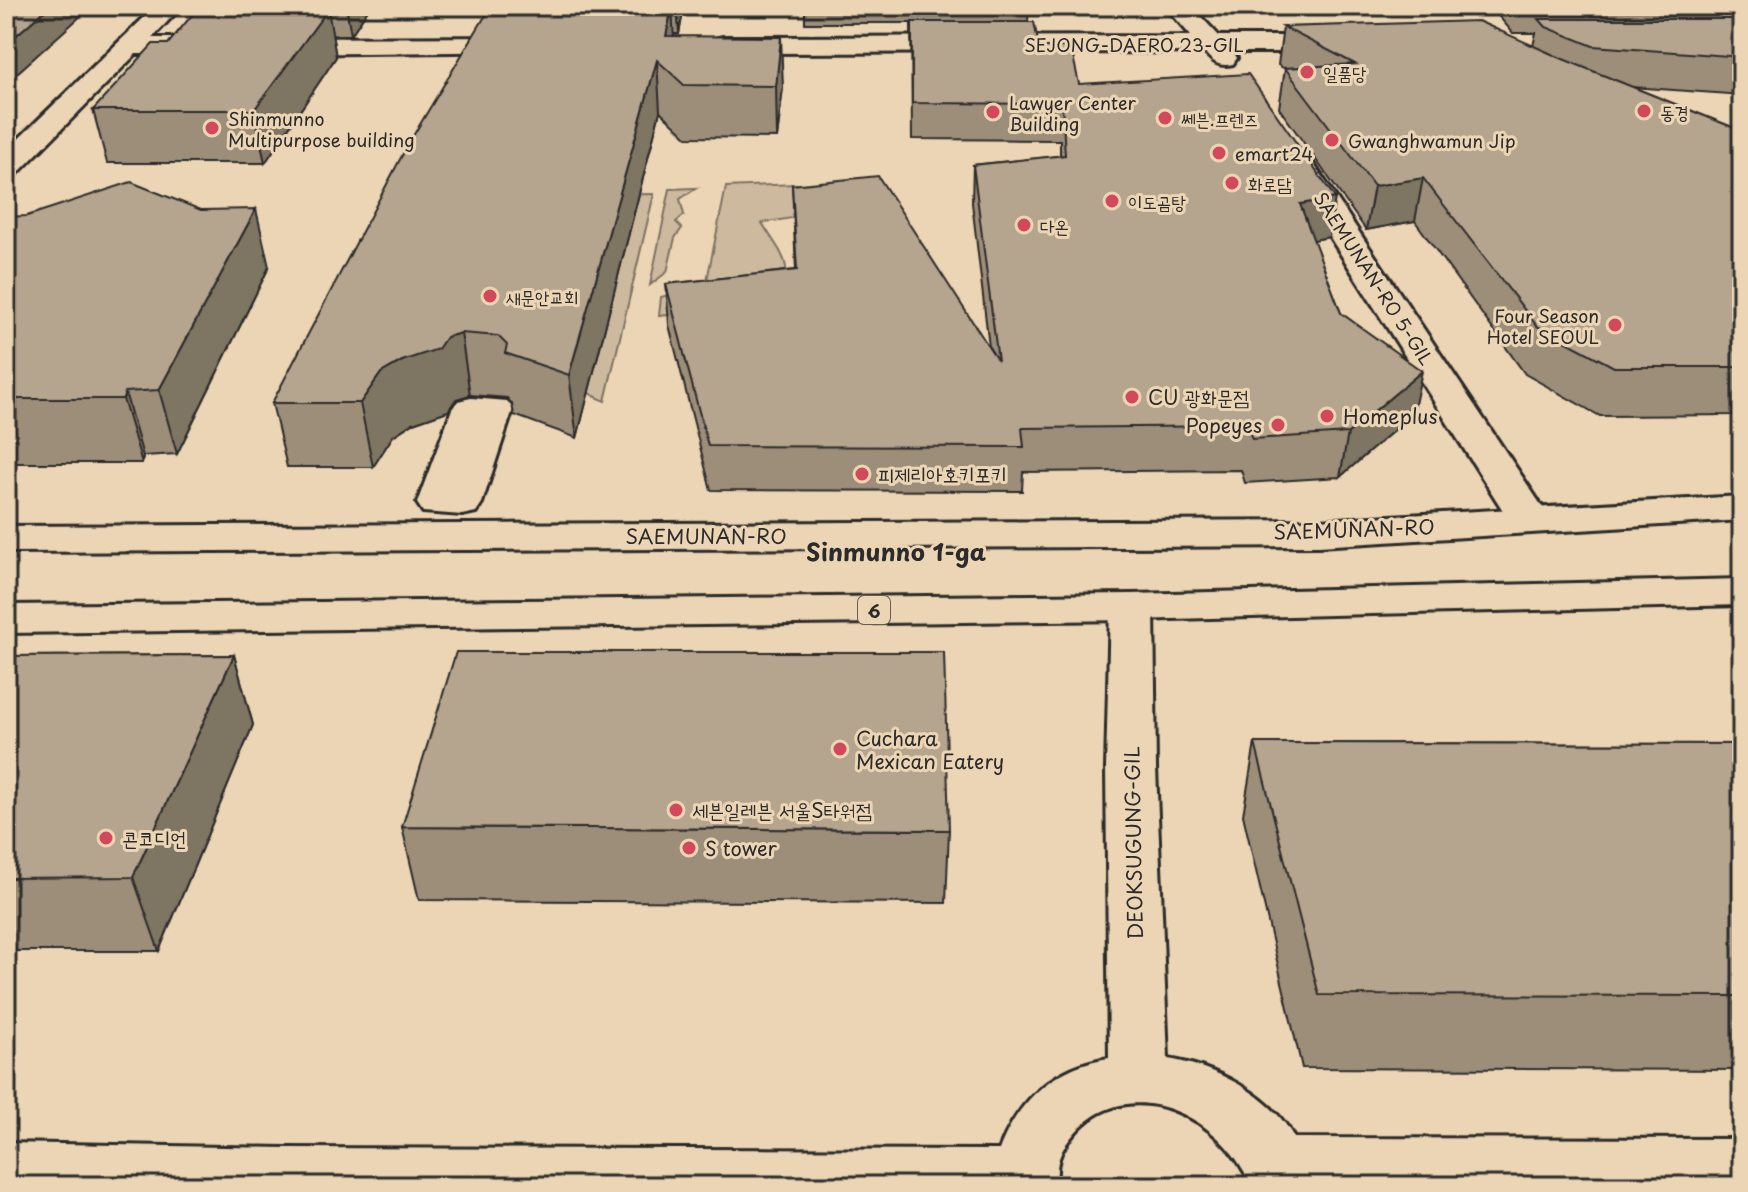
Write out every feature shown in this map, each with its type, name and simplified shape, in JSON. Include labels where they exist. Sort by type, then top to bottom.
[{"type":"street","points":[[6,168],[170,6]]},
{"type":"street","points":[[1177,6],[1213,44],[1240,79]]},
{"type":"street","name":"SEJONG-DAERO 23-GIL","points":[[696,45],[1356,44]]},
{"type":"street","points":[[129,46],[555,45]]},
{"type":"street","name":"SAEMUNAN-RO 5-GIL","points":[[1281,137],[1530,520]]},
{"type":"street","name":"SAEMUNAN-RO","points":[[6,539],[1319,533],[1742,508]]},
{"type":"street","name":"6","points":[[6,619],[1132,607],[1742,592]]},
{"type":"street","name":"DEOKSUGUNG-GIL","points":[[1132,607],[1131,768],[1139,1079]]},
{"type":"street","points":[[6,1170],[1025,1182],[1031,1145],[1046,1117],[1071,1096],[1103,1083],[1139,1079],[1181,1084],[1222,1102],[1255,1130],[1280,1175],[1742,1166]]},
{"type":"shaded area","points":[[797,184],[792,218],[762,223],[781,252],[786,271],[782,291],[774,302],[659,316],[661,297],[706,285],[726,187]]},
{"type":"shaded area","points":[[697,188],[680,199],[684,215],[676,222],[682,228],[675,238],[667,272],[650,285],[670,189]]},
{"type":"shaded area","points":[[654,194],[605,401],[586,392],[417,196]]},
{"type":"building","points":[[6,6],[50,6],[6,44]]},
{"type":"building","points":[[672,7],[666,36],[781,37],[776,86],[684,85],[657,60],[569,375],[505,353],[507,345],[498,336],[461,333],[446,337],[438,349],[402,361],[381,373],[360,403],[272,403],[407,146],[490,8]]},
{"type":"building","points":[[197,9],[328,9],[254,110],[93,110],[153,44],[168,44]]},
{"type":"building","points":[[1539,19],[1742,19],[1742,57],[1593,46],[1546,27]]},
{"type":"building","points":[[1478,21],[1742,131],[1742,367],[1614,367],[1537,326],[1423,178],[1374,186],[1285,68],[1355,64],[1283,27]]},
{"type":"building","points":[[912,22],[1034,22],[1039,47],[1071,47],[1079,84],[1248,74],[1335,198],[1300,204],[1341,313],[1422,371],[1348,433],[1252,439],[1247,426],[1022,428],[1024,447],[708,446],[666,284],[797,270],[792,185],[878,176],[998,361],[973,165],[1065,155],[1062,104],[912,103]]},
{"type":"building","points":[[131,182],[201,210],[256,209],[159,390],[125,392],[123,399],[6,399],[6,217],[27,216]]},
{"type":"building","points":[[456,652],[944,652],[949,830],[402,827]]},
{"type":"building","points":[[234,655],[133,877],[6,878],[6,656]]},
{"type":"building","points":[[1255,743],[1742,744],[1742,996],[1319,995]]},
{"type":"place","name":"일품당","points":[[1307,72]]},
{"type":"place","name":"동경","points":[[1644,111]]},
{"type":"place","name":"Lawyer Center Building","points":[[993,112]]},
{"type":"place","name":"쎄븐.프렌즈","points":[[1165,118]]},
{"type":"place","name":"Shinmunno Multipurpose building","points":[[212,128]]},
{"type":"place","name":"Gwanghwamun Jip","points":[[1332,140]]},
{"type":"place","name":"emart24","points":[[1219,153]]},
{"type":"place","name":"화로담","points":[[1232,183]]},
{"type":"place","name":"이도곰탕","points":[[1112,201]]},
{"type":"place","name":"다온","points":[[1024,225]]},
{"type":"place","name":"새문안교회","points":[[490,296]]},
{"type":"place","name":"Four Season Hotel SEOUL","points":[[1615,325]]},
{"type":"place","name":"CU 광화문점","points":[[1132,397]]},
{"type":"place","name":"Homeplus","points":[[1327,416]]},
{"type":"place","name":"Popeyes","points":[[1278,425]]},
{"type":"place","name":"피제리아호키포키","points":[[862,474]]},
{"type":"place","name":"Cuchara Mexican Eatery","points":[[840,749]]},
{"type":"place","name":"세븐일레븐 서울S타워점","points":[[676,810]]},
{"type":"place","name":"콘코디언","points":[[106,838]]},
{"type":"place","name":"S tower","points":[[689,848]]},
{"type":"district","name":"Sinmunno 1-ga","points":[[896,551]]}]
